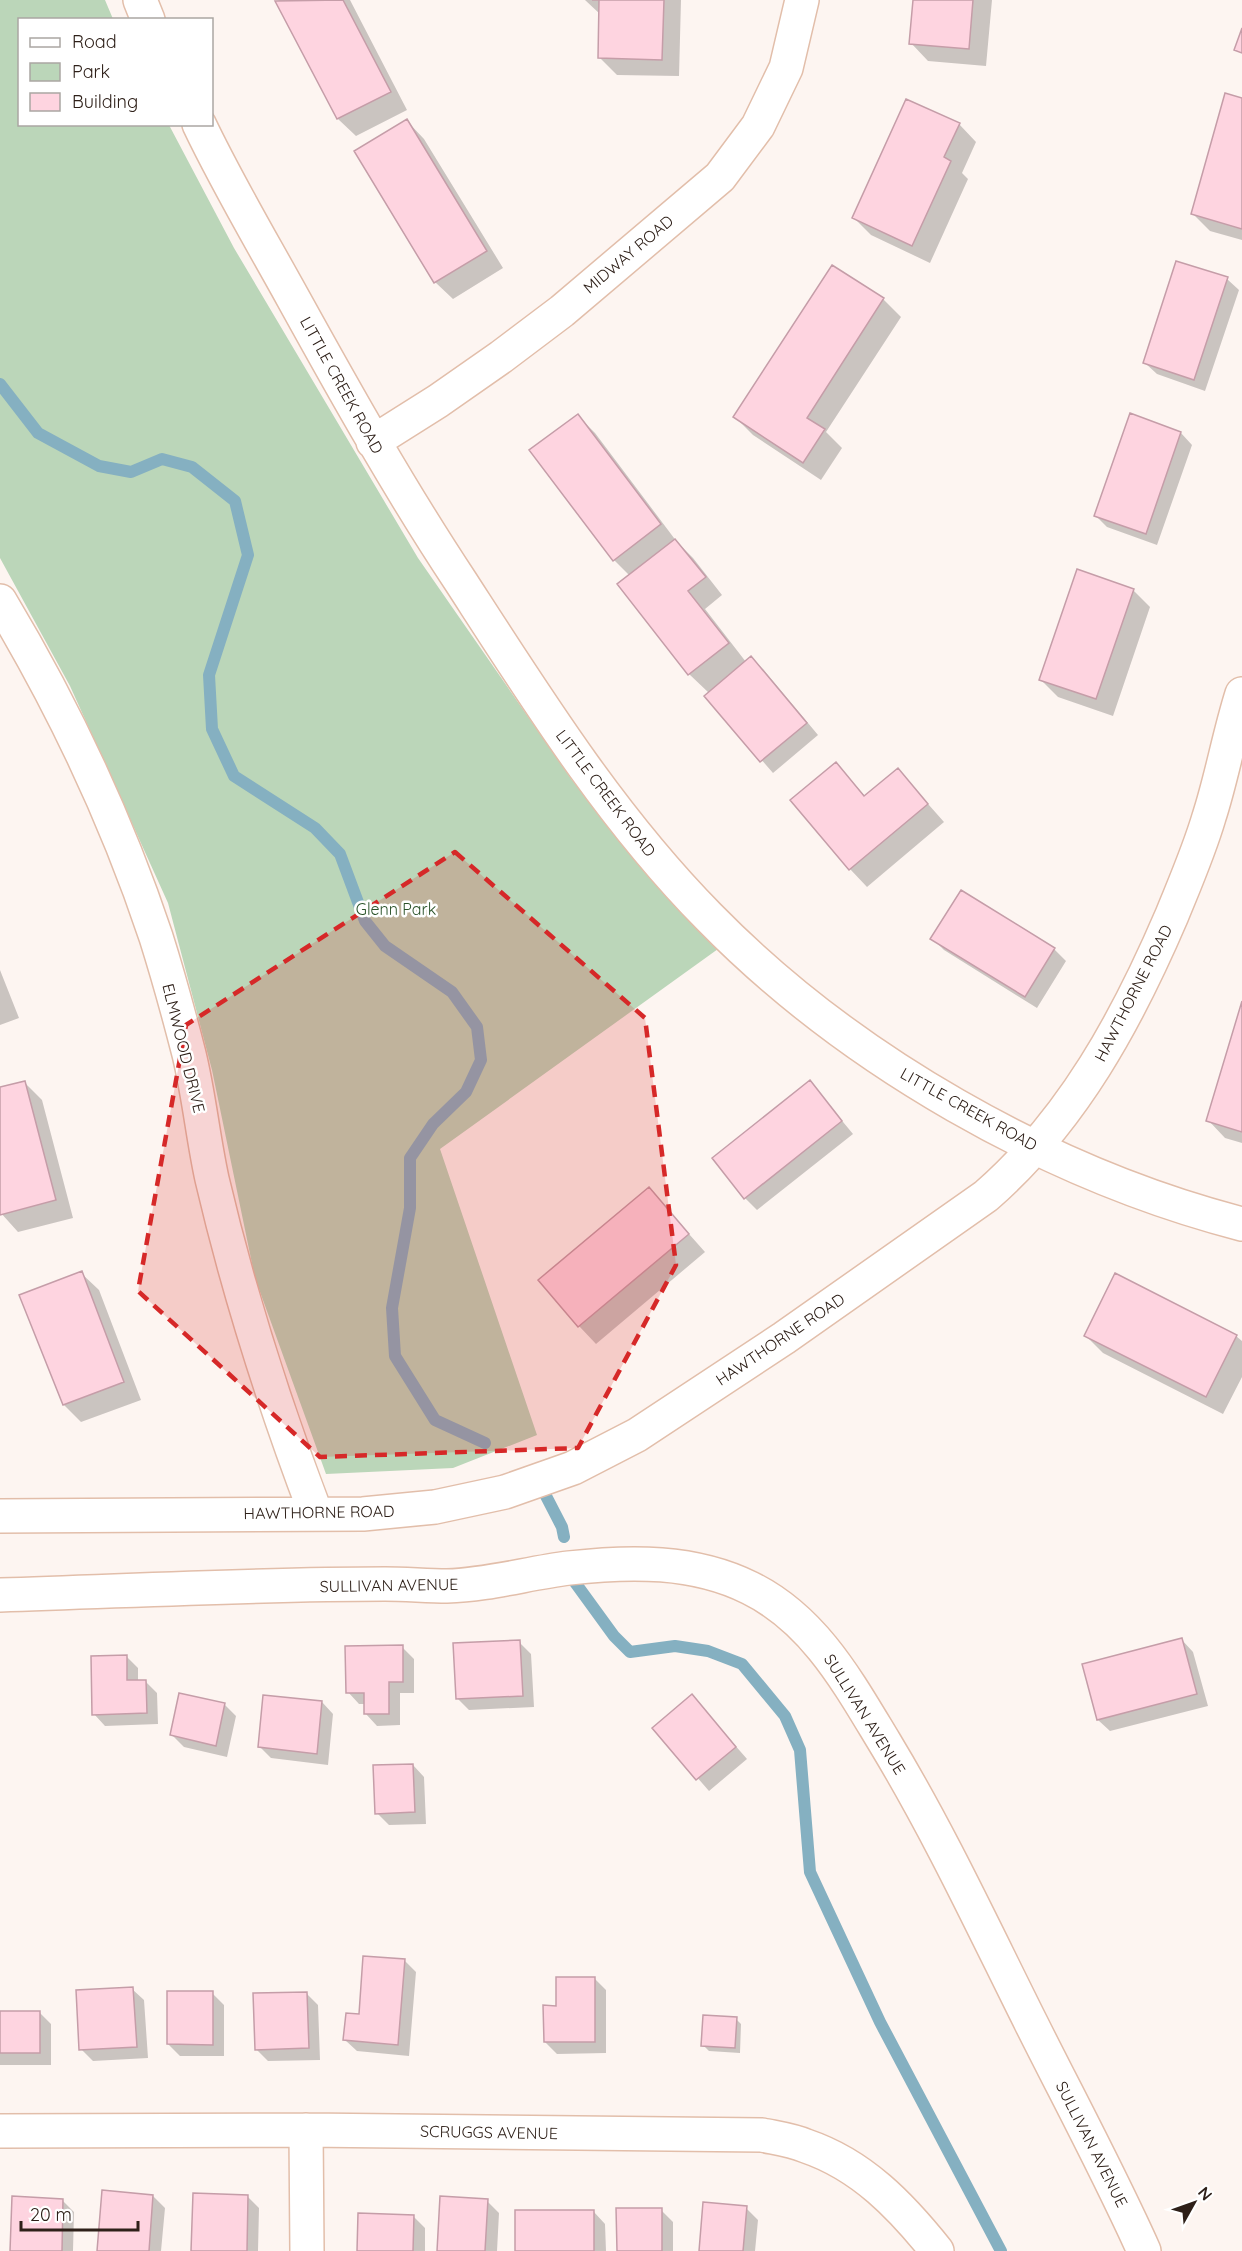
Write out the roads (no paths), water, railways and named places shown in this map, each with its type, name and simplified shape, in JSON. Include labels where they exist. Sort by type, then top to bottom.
[{"type":"street","points":[[140,0],[147,18]]},
{"type":"street","name":"MIDWAY ROAD","points":[[373,442],[474,376],[562,311],[720,177],[758,126],[786,68],[802,0]]},
{"type":"street","name":"LITTLE CREEK ROAD","points":[[200,126],[373,442],[427,531],[547,714],[601,789],[653,854],[708,916],[769,974],[834,1026],[903,1074],[975,1116],[1036,1148],[1128,1187],[1242,1224]]},
{"type":"street","name":"ELMWOOD DRIVE","points":[[0,601],[60,710],[112,822],[156,937],[189,1056],[212,1176],[233,1263],[260,1358],[316,1514]]},
{"type":"street","name":"HAWTHORNE ROAD","points":[[0,1516],[363,1514],[435,1507],[505,1492],[582,1463],[637,1434],[784,1338],[986,1196],[1013,1173],[1071,1105],[1101,1058],[1152,960],[1193,863],[1210,816],[1242,694]]},
{"type":"street","name":"SULLIVAN AVENUE","points":[[0,1595],[385,1584],[451,1586],[568,1569],[655,1564],[710,1572],[751,1589],[789,1613],[821,1644],[907,1780],[962,1881],[1032,2025],[1112,2178],[1144,2251]]},
{"type":"street","points":[[306,2130],[307,2251]]},
{"type":"street","name":"SCRUGGS AVENUE","points":[[0,2131],[306,2130],[762,2135],[806,2145],[848,2165],[885,2192],[912,2219],[937,2251]]},
{"type":"waterway","points":[[0,384],[38,433],[99,466],[131,472],[162,459],[192,467],[235,501],[248,555],[209,675],[212,729],[234,776],[315,828],[340,854],[365,921],[385,946],[452,992],[477,1027],[481,1060],[466,1092],[433,1124],[410,1158],[410,1208],[392,1308],[395,1356],[435,1420],[485,1443]]},
{"type":"waterway","points":[[546,1496],[562,1527],[564,1537]]},
{"type":"waterway","points":[[574,1581],[614,1636],[630,1652],[675,1646],[708,1651],[742,1664],[785,1716],[800,1750],[810,1872],[880,2022],[1001,2251]]},
{"type":"park label","name":"Glenn Park","points":[[396,909]]}]
